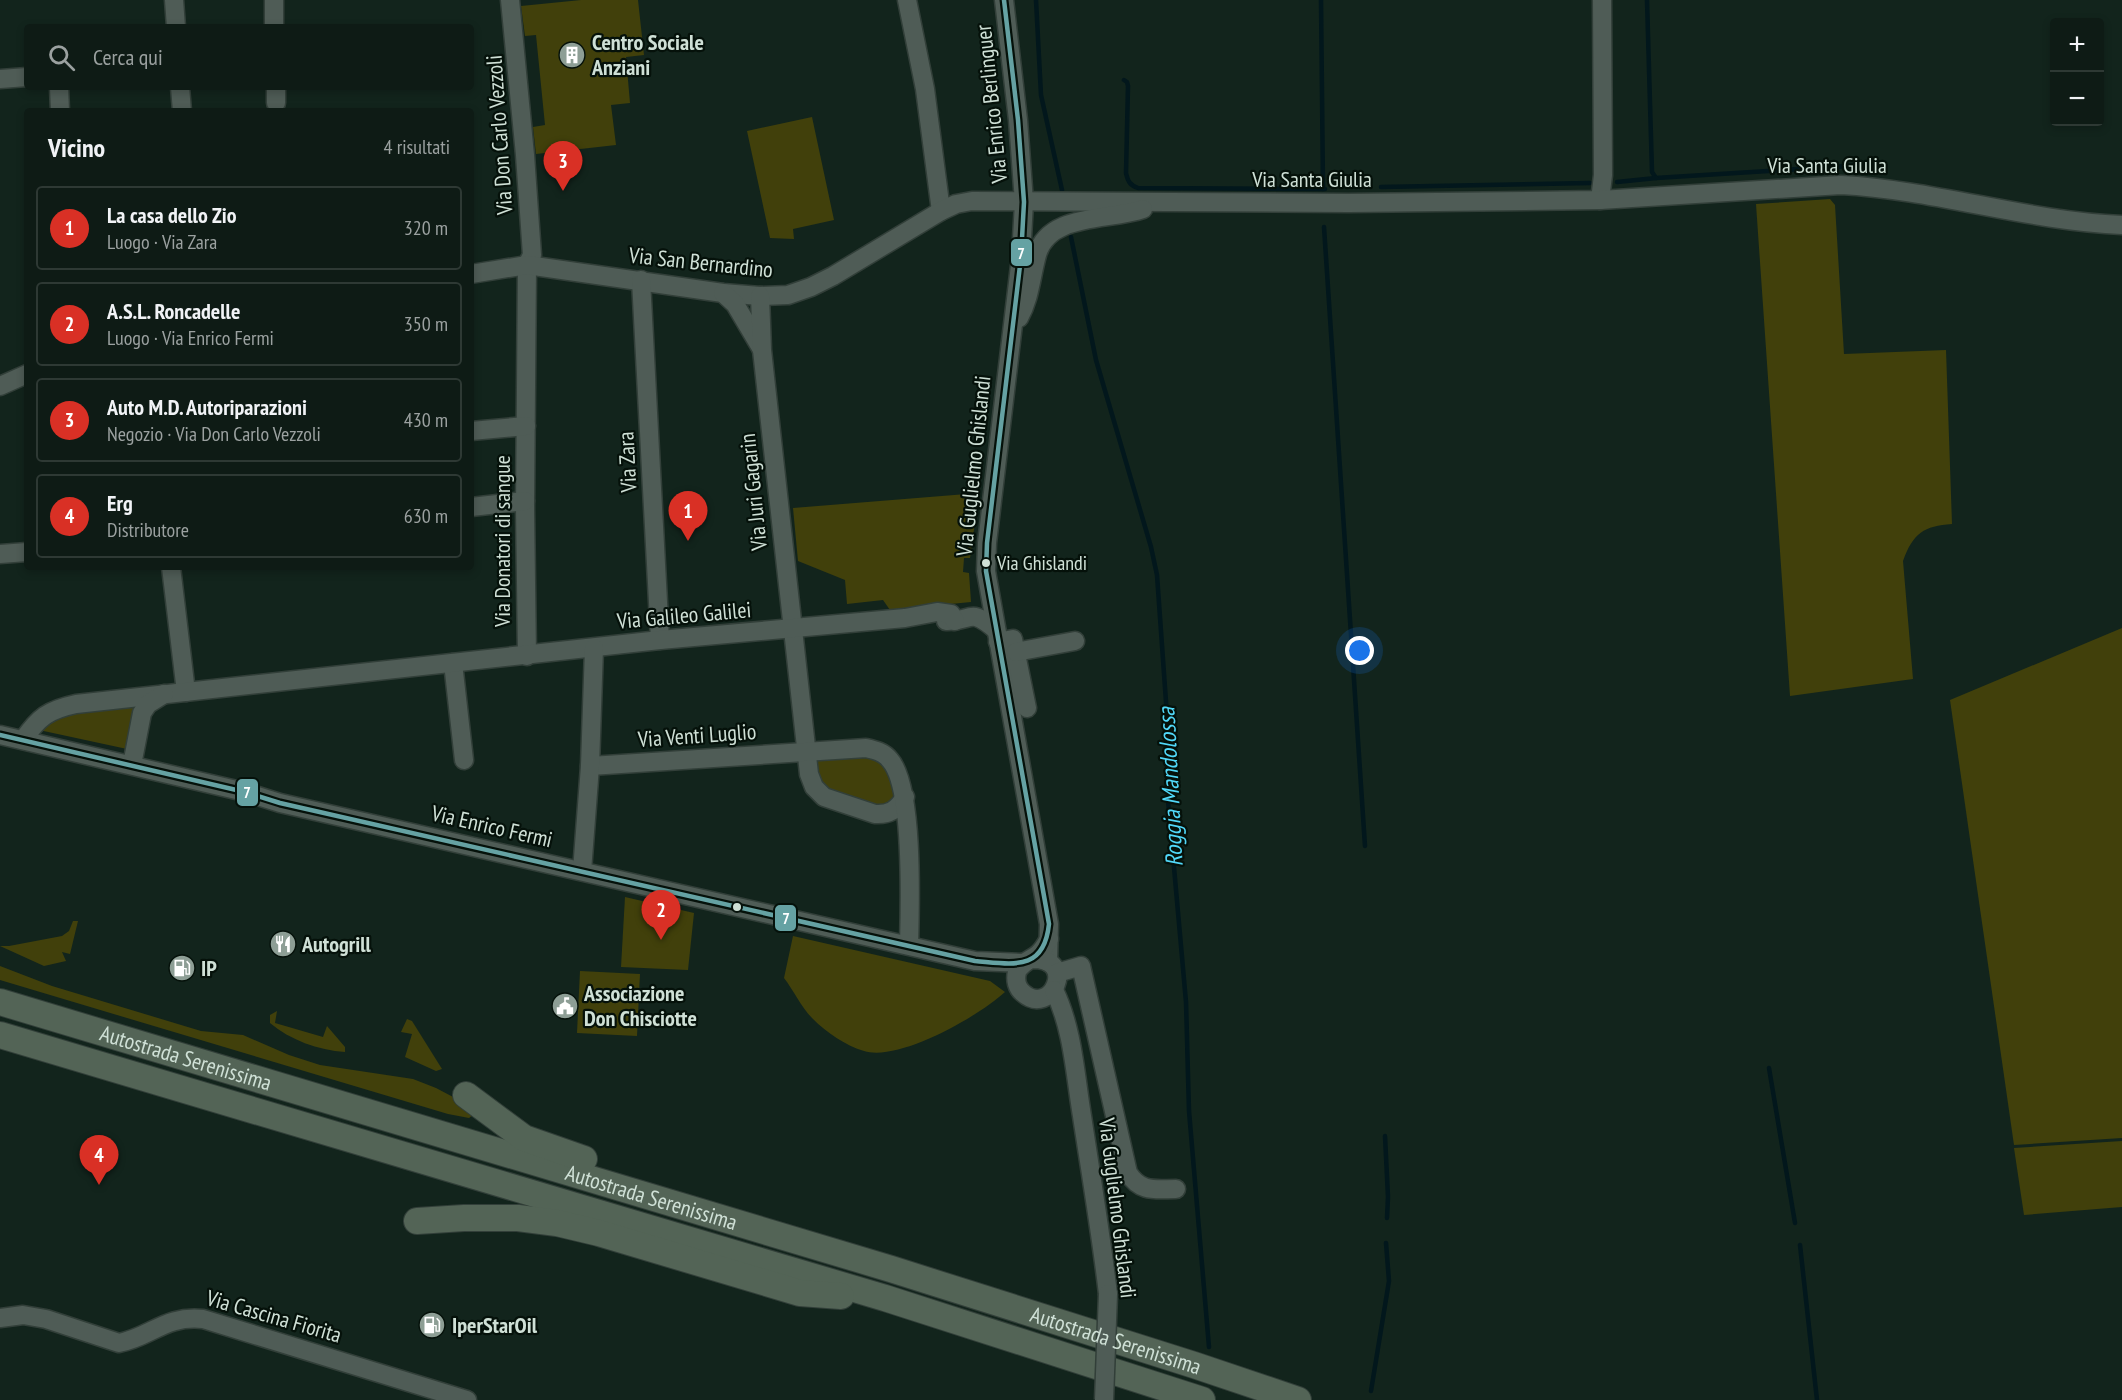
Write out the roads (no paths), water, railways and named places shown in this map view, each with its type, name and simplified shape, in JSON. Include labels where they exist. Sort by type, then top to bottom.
[{"type":"highway","name":"Autostrada Serenissima","points":[[0,1002],[891,1269],[1298,1400]]},
{"type":"highway","name":"Autostrada Serenissima","points":[[0,1035],[885,1299],[1202,1400]]},
{"type":"highway","points":[[466,1095],[524,1138],[562,1152],[813,1228],[891,1269]]},
{"type":"highway","points":[[417,1221],[518,1218],[557,1223],[599,1233],[800,1293],[885,1299]]},
{"type":"street","points":[[174,0],[176,24]]},
{"type":"street","points":[[274,0],[274,24]]},
{"type":"street","name":"Via Don Carlo Vezzoli","points":[[510,0],[532,255],[527,265]]},
{"type":"street","points":[[907,0],[925,89],[941,211]]},
{"type":"street","name":"Via Enrico Berlinguer","points":[[1004,0],[1019,130],[1024,202]]},
{"type":"street","points":[[1600,200],[1604,174],[1602,0]]},
{"type":"street","points":[[0,79],[24,77]]},
{"type":"street","points":[[59,90],[60,108]]},
{"type":"street","points":[[180,90],[182,108]]},
{"type":"street","name":"Via Santa Giulia","points":[[1024,202],[1600,200],[1841,185],[1881,187],[2057,220],[2122,225]]},
{"type":"street","name":"Via San Bernardino","points":[[474,274],[527,265],[723,293],[760,296],[788,295],[814,285],[956,204],[972,201],[1024,202]]},
{"type":"street","name":"Via Guglielmo Ghislandi","points":[[1024,202],[1012,331],[987,543],[986,572],[1049,924],[1049,939],[1044,948],[1043,969],[1047,997],[1038,1000],[1028,998],[1020,991],[1016,981],[1017,971],[1043,969],[1081,966],[1128,1173],[1135,1184],[1146,1188],[1176,1189]]},
{"type":"street","name":"Via Guglielmo Ghislandi","points":[[1012,331],[1027,305],[1037,254],[1048,235],[1067,224],[1125,214],[1159,203]]},
{"type":"street","name":"Via Donatori di sangue","points":[[527,265],[525,501],[527,656]]},
{"type":"street","name":"Via Zara","points":[[641,280],[660,640]]},
{"type":"street","name":"Via Juri Gagarin","points":[[723,293],[735,304],[762,350]]},
{"type":"street","name":"Via Juri Gagarin","points":[[760,296],[762,350],[809,774],[814,787],[824,797],[883,815]]},
{"type":"street","points":[[0,386],[24,375]]},
{"type":"street","name":"Via Donatori di sangue","points":[[474,431],[526,426]]},
{"type":"street","points":[[474,507],[525,501]]},
{"type":"street","points":[[0,554],[24,552]]},
{"type":"street","points":[[171,570],[186,692]]},
{"type":"street","name":"Via Galileo Galilei","points":[[23,740],[35,722],[59,707],[123,698],[660,640],[792,630],[920,617],[946,612],[953,615],[955,621],[966,616],[974,616],[987,623],[997,636]]},
{"type":"street","points":[[997,636],[1013,639],[1027,708]]},
{"type":"street","points":[[1016,652],[1075,641]]},
{"type":"street","points":[[582,871],[590,766],[594,648]]},
{"type":"street","points":[[453,663],[464,760]]},
{"type":"street","points":[[132,765],[142,713],[148,704],[164,694]]},
{"type":"street","points":[[123,698],[135,703],[140,707],[142,713]]},
{"type":"street","name":"Via Enrico Fermi","points":[[0,735],[245,792],[280,803],[975,961],[1043,969]]},
{"type":"street","name":"Via Venti Luglio","points":[[590,766],[866,748],[881,752],[891,760],[901,778],[905,797]]},
{"type":"street","points":[[883,815],[892,812],[905,797]]},
{"type":"street","points":[[905,797],[908,839],[909,945]]},
{"type":"street","points":[[883,815],[895,823],[908,839]]},
{"type":"street","name":"Via Enrico Fermi","points":[[975,961],[1016,981]]},
{"type":"street","name":"Via Guglielmo Ghislandi","points":[[1043,969],[1065,1019],[1101,1240],[1108,1294],[1104,1400]]},
{"type":"street","name":"Via Guglielmo Ghislandi","points":[[1038,1000],[1056,1022],[1073,1059]]},
{"type":"street","name":"Via Cascina Fiorita","points":[[0,1318],[23,1316],[46,1319],[119,1343],[172,1320],[203,1318],[467,1400]]},
{"type":"waterway","name":"Roggia Mandolossa","points":[[1036,0],[1041,95],[1062,190]]},
{"type":"waterway","points":[[1321,0],[1323,189]]},
{"type":"waterway","points":[[1647,0],[1652,172],[1656,178],[1864,165]]},
{"type":"waterway","points":[[1124,80],[1128,86],[1126,173],[1133,186],[1138,188],[1325,189]]},
{"type":"waterway","points":[[1617,182],[1656,178]]},
{"type":"waterway","points":[[1381,187],[1590,183]]},
{"type":"waterway","points":[[1324,227],[1365,846]]},
{"type":"waterway","name":"Roggia Mandolossa","points":[[1071,237],[1096,360],[1151,547],[1157,575],[1171,772],[1168,800],[1186,1002],[1189,1111],[1209,1347]]},
{"type":"waterway","points":[[1769,1068],[1795,1223]]},
{"type":"waterway","points":[[1385,1136],[1387,1218]]},
{"type":"waterway","points":[[1371,1391],[1389,1281],[1386,1243]]},
{"type":"waterway","points":[[1800,1245],[1817,1400]]},
{"type":"place","name":"Centro Sociale Anziani","points":[[572,55]]},
{"type":"place","name":"Auto M.D. Autoriparazioni","points":[[563,191]]},
{"type":"place","name":"La casa dello Zio","points":[[688,541]]},
{"type":"place","name":"Via Ghislandi","points":[[986,563]]},
{"type":"place","name":"A.S.L. Roncadelle","points":[[661,940]]},
{"type":"place","name":"Autogrill","points":[[283,944]]},
{"type":"place","name":"IP","points":[[182,968]]},
{"type":"place","name":"Associazione Don Chisciotte","points":[[565,1006]]},
{"type":"place","name":"Erg","points":[[99,1185]]},
{"type":"place","name":"IperStarOil","points":[[432,1325]]}]
